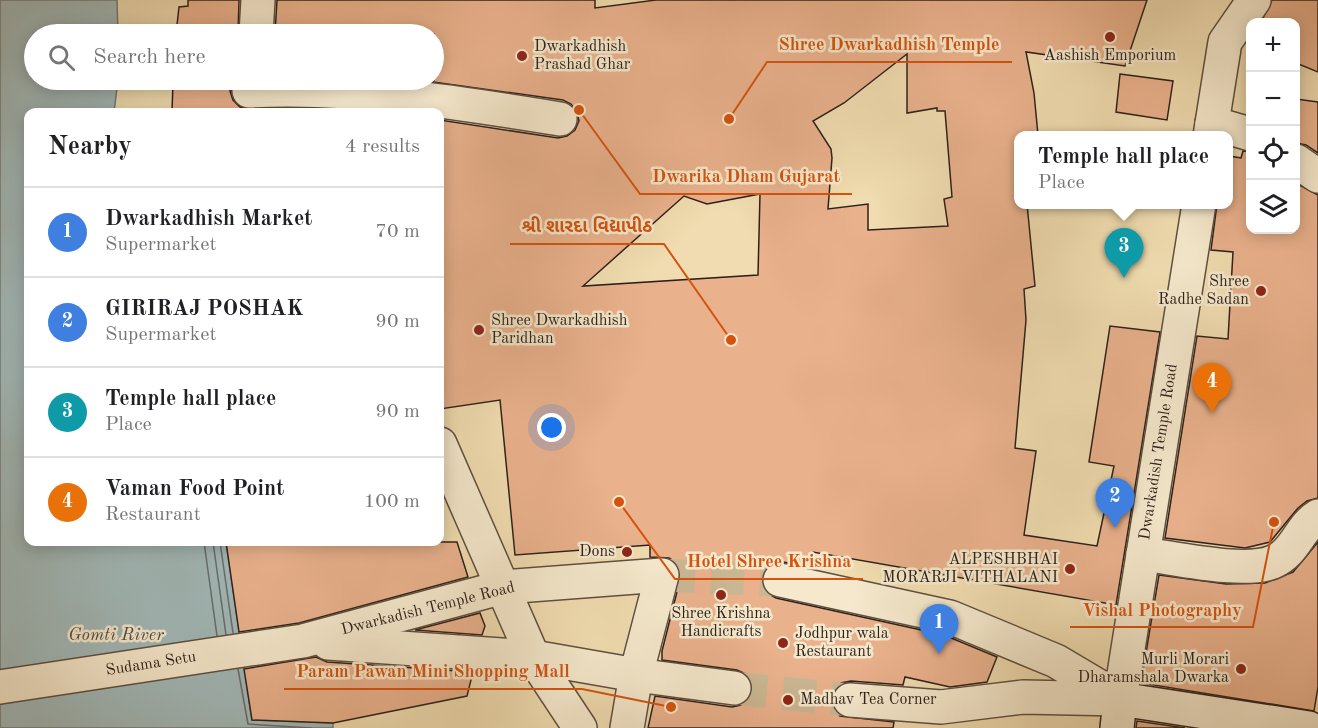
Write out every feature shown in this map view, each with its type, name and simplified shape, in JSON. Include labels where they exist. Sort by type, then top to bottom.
[{"type":"street","points":[[257,24],[258,0]]},
{"type":"street","points":[[1211,129],[1225,42],[1254,0]]},
{"type":"street","points":[[248,94],[285,90]]},
{"type":"street","points":[[334,90],[409,95],[560,119]]},
{"type":"street","points":[[1300,163],[1318,176]]},
{"type":"street","name":"Dwarkadish Temple Road","points":[[1118,713],[1198,209]]},
{"type":"street","points":[[444,453],[533,657],[580,728]]},
{"type":"street","points":[[1143,554],[1243,567],[1273,562],[1290,550],[1318,516]]},
{"type":"street","name":"Dwarkadish Temple Road","points":[[303,641],[503,587],[662,575],[636,675]]},
{"type":"street","points":[[780,580],[950,617],[1056,661],[1118,713]]},
{"type":"street","points":[[303,641],[533,657],[636,675],[734,688]]},
{"type":"street","name":"Sudama Setu","points":[[0,687],[303,641]]},
{"type":"street","points":[[627,728],[636,675]]},
{"type":"street","points":[[850,700],[941,707],[1023,697],[1118,713],[1309,728]]},
{"type":"water","name":"Gomti River","points":[[0,0],[117,0],[118,24],[24,24],[24,90],[117,90],[114,108],[24,108],[24,546],[227,546],[252,720],[333,723],[333,728],[0,728]]},
{"type":"building","points":[[188,0],[239,0],[238,24],[177,24],[179,7],[188,6]]},
{"type":"building","points":[[277,0],[595,0],[595,8],[656,0],[1147,0],[1125,66],[1026,52],[1034,93],[1038,131],[1014,131],[1014,209],[1027,209],[1035,286],[1024,289],[1026,320],[1015,448],[1036,451],[1024,535],[1097,546],[1114,466],[1089,462],[1110,326],[1160,332],[1116,605],[813,552],[809,567],[775,562],[767,567],[762,577],[762,585],[767,593],[776,598],[944,635],[997,657],[987,682],[950,687],[905,677],[903,685],[851,681],[841,683],[834,690],[831,698],[833,708],[840,716],[894,722],[893,728],[648,728],[655,696],[732,707],[748,700],[752,691],[751,680],[746,674],[737,670],[662,660],[662,651],[680,580],[677,563],[669,558],[650,557],[650,545],[515,555],[500,400],[444,408],[444,121],[558,138],[567,136],[575,130],[579,121],[577,112],[571,104],[563,100],[444,83],[444,24],[276,24]],"holes":[[[907,54],[907,113],[937,108],[937,111],[945,111],[952,197],[944,199],[948,226],[868,230],[868,204],[828,209],[831,149],[813,121],[844,103]],[[760,194],[758,275],[583,286],[684,196],[707,204]]]},
{"type":"building","points":[[1272,0],[1318,0],[1318,72],[1300,65],[1300,18],[1263,18]]},
{"type":"building","points":[[1120,74],[1173,81],[1167,120],[1116,112]]},
{"type":"building","points":[[173,90],[230,90],[233,100],[243,108],[172,108]]},
{"type":"building","points":[[1300,100],[1318,102],[1318,153],[1300,144]]},
{"type":"building","points":[[1243,151],[1246,151],[1246,234],[1300,234],[1300,185],[1318,195],[1318,498],[1307,501],[1298,508],[1270,542],[1245,548],[1165,538],[1197,336],[1228,339],[1233,252],[1211,250],[1216,209],[1233,209],[1233,157],[1241,158]]},
{"type":"building","points":[[444,542],[457,542],[468,577],[299,623],[239,632],[227,546],[444,546]]},
{"type":"building","points":[[1318,542],[1318,687],[1314,711],[1141,683],[1159,575],[1226,584],[1265,583],[1293,572]]},
{"type":"building","points":[[480,613],[485,626],[482,635],[415,630]]},
{"type":"building","points":[[316,657],[327,662],[473,672],[467,696],[333,723],[252,720],[244,669]]},
{"type":"building","points":[[1137,721],[1185,728],[1136,728]]},
{"type":"tunnel","points":[[662,575],[780,580]]},
{"type":"tunnel","points":[[734,688],[850,700]]},
{"type":"place","name":"Aashish Emporium","points":[[1110,37]]},
{"type":"place","name":"Dwarkadhish Prashad Ghar","points":[[522,56]]},
{"type":"place","name":"Dwarika Dham Gujarat","points":[[579,110]]},
{"type":"place","name":"Shree Dwarkadhish Temple","points":[[729,119]]},
{"type":"place","name":"Temple hall place","points":[[1124,278]]},
{"type":"place","name":"Shree Radhe Sadan","points":[[1261,291]]},
{"type":"place","name":"Shree Dwarkadhish Paridhan","points":[[479,330]]},
{"type":"place","name":"શ્રી શારદા વિદ્યાપીઠ","points":[[731,340]]},
{"type":"place","name":"Vaman Food Point","points":[[1212,413]]},
{"type":"place","name":"Hotel Shree Krishna","points":[[619,502]]},
{"type":"place","name":"Vishal Photography","points":[[1274,522]]},
{"type":"place","name":"GIRIRAJ POSHAK","points":[[1115,528]]},
{"type":"place","name":"Dons","points":[[627,552]]},
{"type":"place","name":"ALPESHBHAI MORARJI VITHALANI","points":[[1070,569]]},
{"type":"place","name":"Shree Krishna Handicrafts","points":[[721,595]]},
{"type":"place","name":"Jodhpur wala Restaurant","points":[[783,643]]},
{"type":"place","name":"Dwarkadhish Market","points":[[939,654]]},
{"type":"place","name":"Murli Morari Dharamshala Dwarka","points":[[1241,669]]},
{"type":"place","name":"Madhav Tea Corner","points":[[788,700]]},
{"type":"place","name":"Param Pawan Mini Shopping Mall","points":[[671,707]]}]
